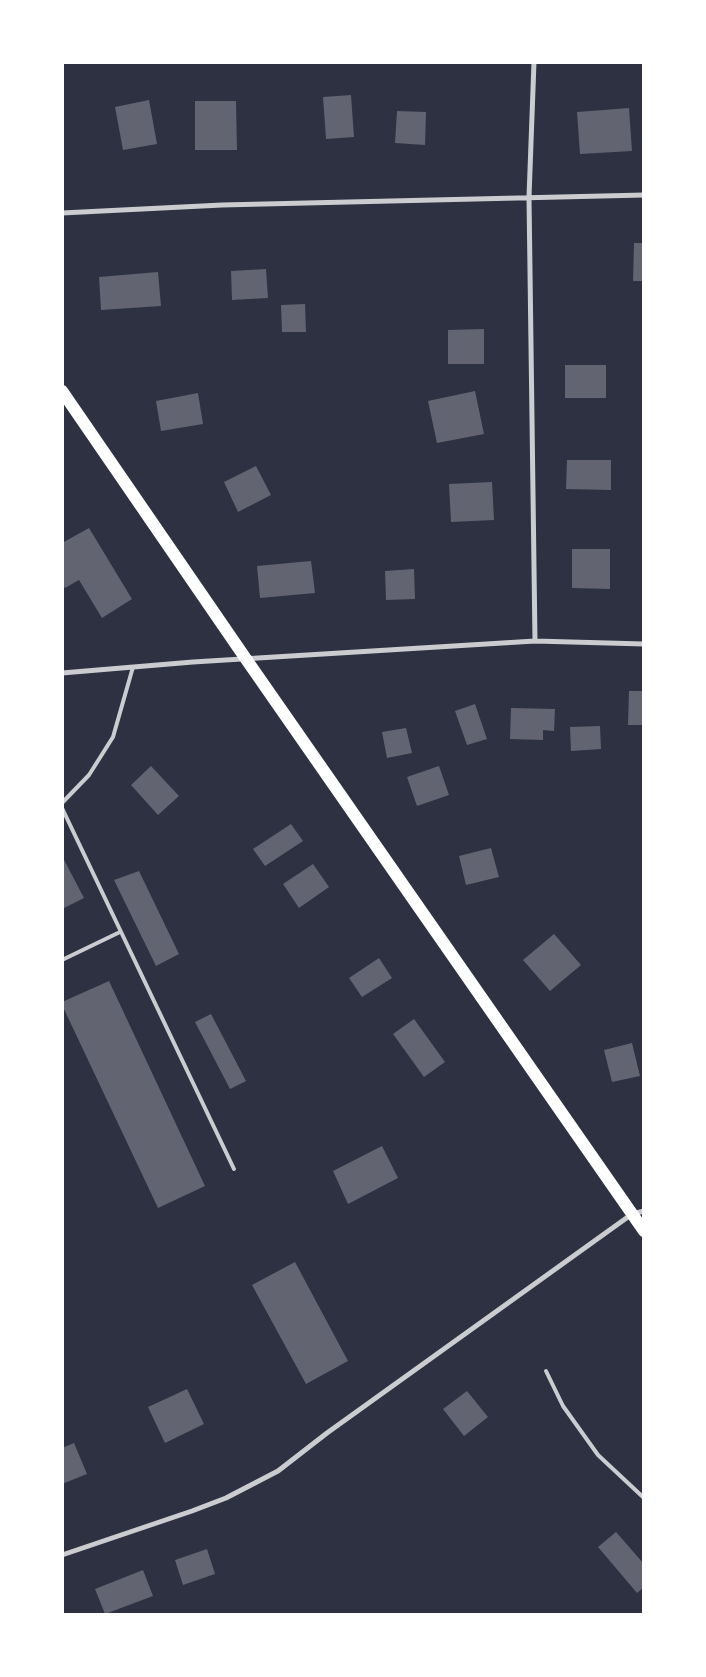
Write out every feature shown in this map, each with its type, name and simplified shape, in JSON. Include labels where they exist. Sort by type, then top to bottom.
[{"type":"main road","points":[[62,391],[246,659],[638,1213],[644,1231]]},
{"type":"street","points":[[534,62],[529,197],[535,641]]},
{"type":"street","points":[[62,213],[222,205],[644,195]]},
{"type":"street","points":[[62,673],[246,659],[535,641],[644,644]]},
{"type":"street","points":[[62,1555],[201,1508],[226,1498],[278,1471],[327,1433],[638,1213]]},
{"type":"lane","points":[[62,803],[89,775],[113,737],[133,667]]},
{"type":"lane","points":[[62,808],[234,1169]]},
{"type":"lane","points":[[62,960],[120,932]]},
{"type":"lane","points":[[546,1371],[563,1406],[598,1454],[644,1498]]},
{"type":"building","points":[[351,95],[354,137],[326,139],[323,97]]},
{"type":"building","points":[[149,100],[157,144],[123,150],[115,107]]},
{"type":"building","points":[[195,101],[236,101],[237,150],[195,150]]},
{"type":"building","points":[[629,108],[632,151],[580,154],[577,112]]},
{"type":"building","points":[[397,111],[426,112],[425,145],[395,143]]},
{"type":"building","points":[[634,243],[644,243],[644,281],[633,281]]},
{"type":"building","points":[[266,269],[268,298],[232,300],[231,271]]},
{"type":"building","points":[[158,272],[161,306],[101,310],[99,277]]},
{"type":"building","points":[[305,304],[306,332],[282,332],[281,305]]},
{"type":"building","points":[[484,329],[484,364],[448,364],[448,330]]},
{"type":"building","points":[[565,365],[606,365],[606,398],[565,398]]},
{"type":"building","points":[[475,391],[484,434],[437,443],[428,401]]},
{"type":"building","points":[[198,393],[203,424],[161,431],[156,401]]},
{"type":"building","points":[[567,460],[611,460],[611,490],[566,489]]},
{"type":"building","points":[[256,466],[271,495],[238,512],[224,482]]},
{"type":"building","points":[[492,482],[494,520],[451,522],[449,484]]},
{"type":"building","points":[[89,528],[132,599],[102,618],[79,580],[65,588],[62,584],[62,543]]},
{"type":"building","points":[[572,549],[610,549],[610,589],[572,588]]},
{"type":"building","points":[[311,561],[315,593],[260,598],[257,566]]},
{"type":"building","points":[[414,569],[415,599],[386,600],[385,571]]},
{"type":"building","points":[[629,691],[644,691],[644,725],[628,725]]},
{"type":"building","points":[[475,704],[487,739],[467,745],[455,711]]},
{"type":"building","points":[[511,708],[555,709],[554,731],[543,730],[543,740],[510,739]]},
{"type":"building","points":[[600,726],[601,749],[571,751],[570,727]]},
{"type":"building","points":[[406,728],[412,753],[387,758],[382,732]]},
{"type":"building","points":[[151,766],[179,796],[158,815],[131,785]]},
{"type":"building","points":[[439,766],[449,795],[417,806],[407,777]]},
{"type":"building","points":[[291,824],[303,841],[265,866],[253,849]]},
{"type":"building","points":[[491,848],[499,877],[466,885],[459,856]]},
{"type":"building","points":[[62,856],[84,898],[62,909]]},
{"type":"building","points":[[313,864],[329,887],[299,908],[283,884]]},
{"type":"building","points":[[139,871],[179,954],[156,966],[114,880]]},
{"type":"building","points":[[554,934],[581,965],[550,991],[523,960]]},
{"type":"building","points":[[379,958],[392,978],[362,997],[349,978]]},
{"type":"building","points":[[109,981],[205,1186],[158,1208],[62,1005],[62,1002]]},
{"type":"building","points":[[211,1014],[246,1081],[230,1089],[195,1022]]},
{"type":"building","points":[[414,1019],[445,1062],[424,1077],[393,1034]]},
{"type":"building","points":[[632,1043],[640,1076],[612,1082],[604,1050]]},
{"type":"building","points":[[382,1146],[398,1178],[348,1204],[333,1171]]},
{"type":"building","points":[[295,1262],[348,1361],[306,1384],[252,1285]]},
{"type":"building","points":[[187,1389],[204,1424],[165,1443],[148,1407]]},
{"type":"building","points":[[467,1391],[488,1417],[464,1436],[443,1409]]},
{"type":"building","points":[[74,1443],[87,1474],[62,1484],[62,1448]]},
{"type":"building","points":[[616,1532],[644,1564],[644,1587],[637,1593],[598,1547]]},
{"type":"building","points":[[207,1549],[215,1574],[183,1585],[175,1560]]},
{"type":"building","points":[[143,1570],[153,1596],[105,1614],[95,1589]]}]
